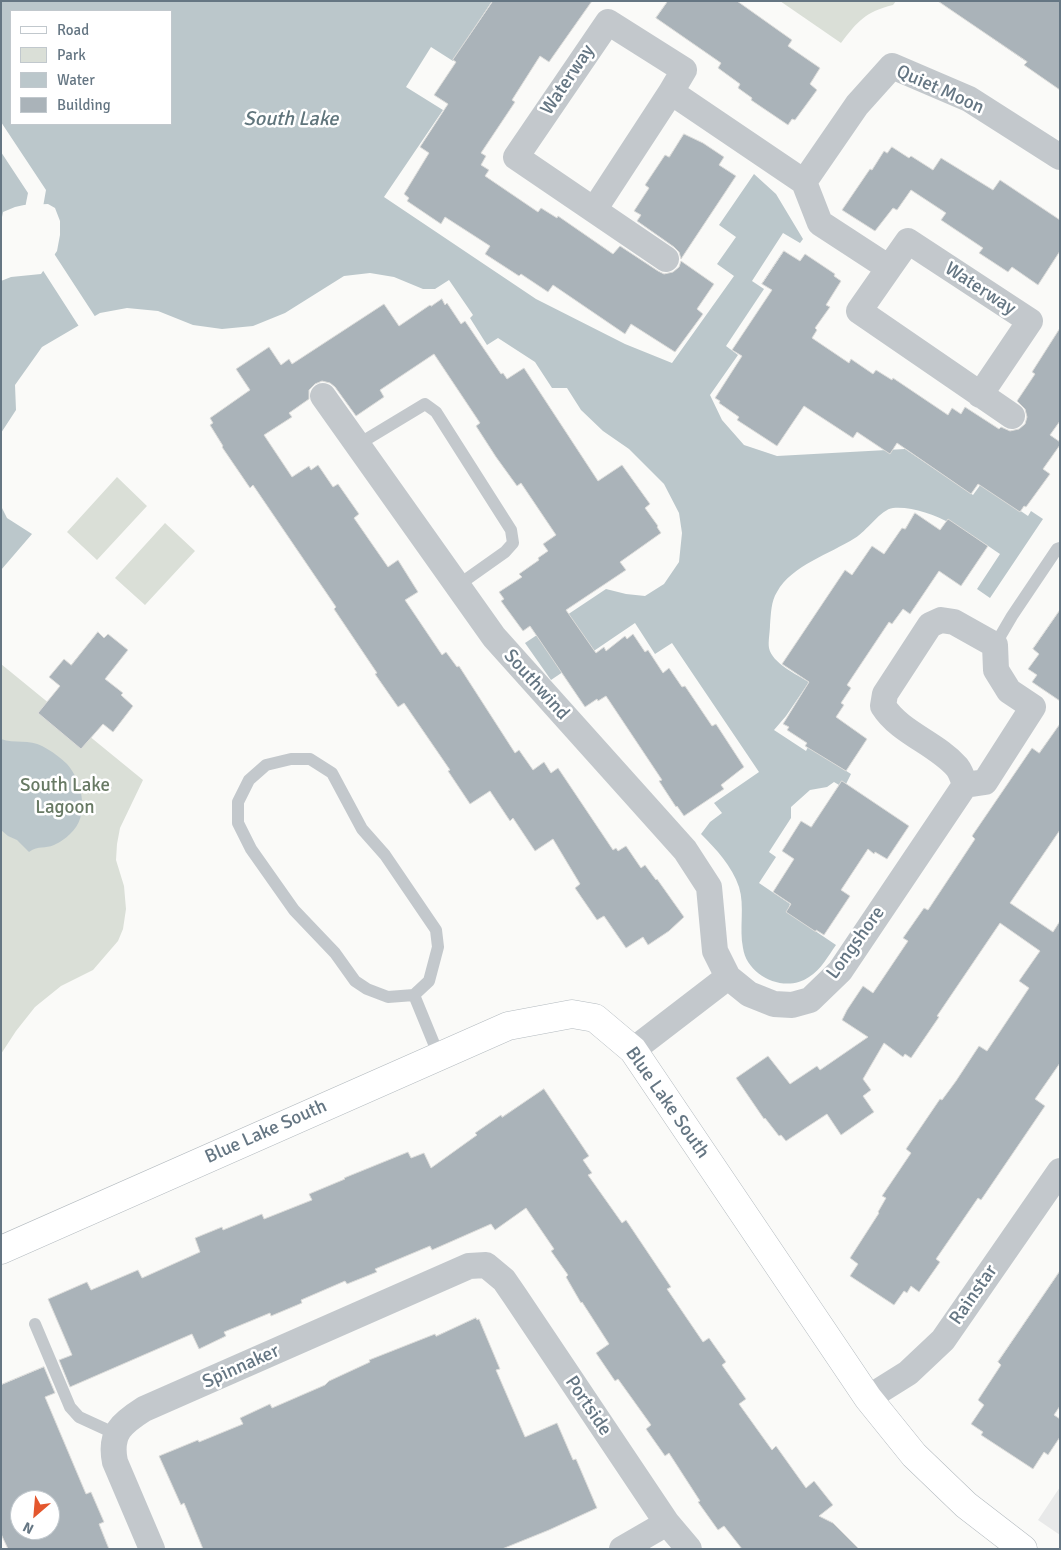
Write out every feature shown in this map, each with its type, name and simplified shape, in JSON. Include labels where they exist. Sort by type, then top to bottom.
[{"type":"street","name":"Waterway","points":[[594,210],[684,70],[608,22],[516,157],[666,259]]},
{"type":"street","name":"Quiet Moon","points":[[804,182],[857,105],[892,66],[969,99],[1060,157]]},
{"type":"street","points":[[671,92],[804,182],[820,223],[890,268]]},
{"type":"street","name":"Waterway","points":[[980,395],[1030,321],[908,241],[859,311],[980,395],[1012,416]]},
{"type":"street","name":"Southwind","points":[[323,396],[494,637],[685,850],[709,887],[716,950],[728,977]]},
{"type":"street","points":[[941,620],[954,622],[995,645],[996,670],[1008,691],[1033,707],[986,782],[965,785],[958,768],[890,717],[882,706],[885,694],[930,625],[941,620]]},
{"type":"street","name":"Longshore","points":[[728,977],[749,994],[774,1004],[792,1005],[810,1000],[840,971],[965,785]]},
{"type":"street","points":[[633,1050],[728,977]]},
{"type":"street","name":"Blue Lake South","points":[[1,1250],[508,1026],[572,1014],[595,1018],[633,1050],[868,1398],[914,1455],[966,1505],[1023,1549]]},
{"type":"street","name":"Rainstar","points":[[868,1398],[908,1373],[943,1340],[1060,1171]]},
{"type":"street","name":"Spinnaker","points":[[116,1434],[128,1419],[144,1409],[469,1266],[486,1265]]},
{"type":"street","name":"Portside","points":[[486,1265],[504,1280],[667,1523],[688,1549]]},
{"type":"street","points":[[116,1434],[112,1448],[115,1462],[152,1549]]},
{"type":"street","points":[[622,1549],[667,1523]]},
{"type":"lane","points":[[357,445],[425,404],[436,412],[512,530],[513,543],[506,552],[457,586]]},
{"type":"lane","points":[[995,645],[1012,616],[1057,549],[1060,548]]},
{"type":"lane","points":[[291,759],[310,759],[332,773],[362,829],[385,855],[436,930],[438,947],[429,981],[414,995],[388,997],[368,989],[355,981],[334,953],[294,910],[251,849],[238,823],[238,802],[250,780],[266,765],[291,759]]},
{"type":"lane","points":[[414,995],[439,1056]]},
{"type":"lane","points":[[35,1324],[70,1407],[79,1417],[116,1434]]},
{"type":"shaded area","points":[[1060,1487],[1060,1535],[1038,1520]]},
{"type":"green space","points":[[780,1],[896,1],[893,5],[875,11],[863,18],[841,43]]},
{"type":"green space","points":[[117,477],[147,506],[97,560],[67,532]]},
{"type":"green space","points":[[165,523],[195,551],[145,605],[115,578]]},
{"type":"green space","name":"South Lake Lagoon","points":[[1,664],[143,780],[120,828],[117,844],[116,860],[124,886],[126,909],[123,929],[118,941],[93,970],[61,986],[35,1007],[1,1054]]},
{"type":"water","name":"South Lake","points":[[1,1],[492,1],[453,61],[431,47],[406,87],[443,110],[384,197],[536,299],[625,344],[672,363],[734,276],[717,264],[736,237],[719,225],[754,174],[776,194],[803,239],[800,243],[783,233],[752,281],[764,289],[726,346],[738,355],[710,395],[722,420],[744,445],[777,456],[905,449],[973,495],[981,484],[1028,516],[1031,511],[1043,519],[990,598],[977,589],[1000,554],[950,523],[921,511],[907,508],[888,509],[855,538],[792,574],[775,596],[772,608],[769,648],[780,664],[809,682],[774,730],[806,751],[808,747],[851,774],[844,788],[834,782],[827,787],[810,790],[791,807],[791,818],[769,852],[776,857],[759,883],[790,904],[787,912],[836,945],[817,971],[799,982],[779,983],[759,974],[746,958],[742,940],[742,902],[739,887],[728,865],[701,834],[710,822],[722,813],[714,803],[759,772],[672,643],[655,654],[635,623],[551,680],[525,643],[606,589],[645,596],[664,584],[679,562],[682,533],[679,513],[664,484],[629,449],[603,431],[581,410],[567,388],[552,388],[535,362],[498,338],[487,345],[470,318],[473,315],[449,280],[435,289],[423,289],[394,277],[370,273],[344,276],[285,313],[253,326],[222,329],[193,325],[158,311],[127,308],[100,313],[42,347],[15,385],[16,410],[1,433],[1,281],[11,277],[41,274],[57,251],[60,235],[60,221],[55,208],[48,204],[24,205],[3,212],[1,222]]},
{"type":"water","points":[[1,506],[7,518],[32,534],[1,570]]},
{"type":"water","points":[[1,739],[42,746],[62,759],[73,771],[80,790],[82,809],[76,827],[58,843],[29,852],[17,840],[1,830]]},
{"type":"pier","points":[[1,122],[46,190],[43,207],[25,208],[28,193],[1,152]]},
{"type":"pier","points":[[53,252],[96,318],[80,328],[42,269]]},
{"type":"building","points":[[493,1],[592,1],[549,62],[540,56],[512,100],[515,102],[481,153],[486,156],[481,165],[489,170],[485,176],[538,212],[541,208],[557,218],[558,216],[613,254],[620,246],[664,274],[673,272],[679,267],[681,261],[714,284],[697,309],[703,314],[675,352],[631,324],[625,334],[553,285],[548,292],[521,274],[519,276],[485,254],[490,246],[445,217],[441,224],[407,201],[409,198],[404,194],[429,153],[420,147],[448,104],[434,95],[456,62],[453,60]]},
{"type":"building","points":[[668,1],[737,1],[792,40],[788,46],[820,68],[810,84],[817,90],[795,120],[792,119],[788,125],[751,100],[752,98],[738,88],[740,84],[718,68],[721,63],[656,18]]},
{"type":"building","points":[[938,1],[1060,1],[1060,90],[1024,65],[1027,62]]},
{"type":"building","points":[[684,134],[703,143],[724,157],[719,165],[736,176],[681,259],[679,252],[674,247],[637,221],[641,215],[634,211],[649,188],[645,185],[665,155],[669,157]]},
{"type":"building","points":[[892,147],[933,170],[941,158],[993,190],[1000,180],[1060,220],[1060,251],[1038,285],[1012,267],[1008,272],[979,253],[983,248],[941,220],[946,213],[911,190],[897,210],[893,208],[875,231],[842,210],[884,151],[887,153]]},
{"type":"building","points":[[784,251],[800,261],[805,254],[835,274],[834,276],[841,281],[826,305],[830,307],[815,328],[817,330],[812,338],[849,363],[851,359],[873,374],[876,370],[892,380],[893,378],[948,415],[952,408],[961,414],[965,407],[999,429],[1001,427],[1010,431],[1019,429],[1025,424],[1027,417],[1025,409],[1017,401],[1035,374],[1032,372],[1060,328],[1060,421],[1050,435],[1060,442],[1060,445],[1043,469],[1050,474],[1026,507],[1024,506],[1020,512],[978,484],[971,494],[897,443],[890,454],[857,432],[853,438],[804,406],[777,446],[737,420],[739,417],[719,403],[720,401],[715,398],[742,356],[732,350],[772,290],[762,284]]},
{"type":"building","points":[[442,299],[445,305],[447,303],[461,324],[465,321],[501,374],[503,373],[507,379],[524,368],[598,481],[622,465],[650,504],[645,508],[661,533],[620,562],[626,570],[566,610],[596,653],[604,647],[606,651],[625,636],[627,639],[633,634],[645,652],[648,650],[663,673],[669,668],[682,687],[685,686],[712,726],[716,724],[744,767],[721,785],[724,789],[684,816],[659,781],[662,780],[606,696],[598,701],[597,699],[585,707],[530,626],[523,631],[501,601],[504,599],[499,592],[522,577],[519,574],[548,551],[543,544],[556,535],[521,483],[517,486],[496,457],[476,426],[480,423],[434,354],[380,390],[384,397],[356,416],[330,383],[322,381],[315,384],[309,390],[309,399],[289,413],[292,417],[264,435],[292,477],[309,466],[311,470],[318,465],[333,487],[338,484],[359,514],[354,518],[388,567],[398,560],[418,592],[405,600],[442,655],[446,652],[457,667],[459,666],[515,753],[519,750],[533,770],[544,762],[551,773],[558,768],[613,850],[616,848],[618,851],[626,846],[641,868],[645,865],[657,879],[684,917],[669,931],[648,945],[643,937],[626,948],[604,916],[597,920],[575,888],[580,884],[553,839],[535,851],[513,818],[510,821],[490,791],[470,804],[448,771],[450,770],[404,703],[398,707],[375,674],[377,673],[334,609],[336,607],[253,485],[250,488],[222,447],[210,425],[213,423],[210,418],[250,390],[236,369],[269,347],[281,365],[289,359],[292,364],[384,304],[399,326]]},
{"type":"building","points":[[915,513],[940,530],[948,519],[988,546],[961,586],[939,571],[910,614],[903,609],[892,624],[889,622],[847,685],[851,688],[841,703],[844,705],[836,717],[867,739],[846,771],[805,746],[807,743],[787,730],[789,727],[783,724],[809,682],[782,664],[845,570],[852,575],[872,546],[884,554],[902,528],[905,529]]},
{"type":"building","points":[[1060,610],[1060,701],[1032,682],[1037,675],[1028,669],[1039,654],[1033,649]]},
{"type":"building","points":[[98,632],[104,638],[108,634],[128,650],[105,679],[123,693],[121,695],[133,706],[113,732],[103,724],[81,749],[38,713],[60,686],[49,677],[64,659],[71,665]]},
{"type":"building","points":[[1060,724],[1060,830],[1010,903],[1053,932],[1060,921],[1060,1063],[1035,1099],[1045,1106],[981,1200],[978,1198],[936,1259],[940,1262],[919,1292],[911,1286],[907,1293],[904,1291],[894,1305],[850,1276],[858,1264],[850,1258],[879,1213],[886,1198],[882,1196],[911,1153],[906,1149],[979,1046],[987,1051],[1029,988],[1019,981],[1040,951],[1000,923],[911,1058],[905,1054],[903,1057],[884,1043],[863,1079],[871,1090],[863,1096],[874,1112],[841,1135],[827,1114],[786,1141],[764,1119],[736,1078],[768,1056],[790,1084],[817,1066],[820,1070],[868,1037],[842,1020],[847,1010],[863,986],[873,993],[908,941],[903,938],[924,908],[928,910],[975,839],[972,836],[1032,748],[1039,753]]},
{"type":"building","points":[[842,781],[909,826],[887,859],[875,852],[874,854],[868,849],[841,890],[850,896],[824,935],[816,930],[816,932],[786,912],[791,904],[773,892],[794,859],[782,851],[801,821],[811,827]]},
{"type":"building","points":[[544,1089],[589,1156],[583,1160],[592,1173],[588,1175],[622,1223],[626,1220],[671,1287],[667,1289],[703,1342],[709,1338],[726,1362],[722,1365],[746,1399],[739,1404],[772,1450],[776,1446],[806,1488],[814,1481],[833,1505],[819,1516],[833,1523],[859,1549],[742,1549],[724,1526],[718,1530],[698,1502],[700,1501],[669,1453],[665,1456],[646,1429],[651,1425],[618,1379],[615,1381],[596,1353],[609,1344],[581,1303],[566,1277],[568,1275],[551,1251],[554,1249],[526,1208],[495,1230],[491,1224],[432,1250],[430,1246],[375,1269],[377,1272],[347,1284],[345,1281],[301,1300],[302,1303],[271,1316],[270,1313],[224,1332],[226,1336],[199,1349],[192,1334],[70,1387],[59,1360],[72,1355],[48,1299],[87,1282],[91,1290],[138,1270],[142,1278],[200,1252],[195,1238],[222,1227],[223,1230],[262,1214],[264,1219],[312,1200],[309,1194],[408,1152],[411,1158],[424,1153],[431,1168],[477,1135],[475,1133]]},
{"type":"building","points":[[1060,1271],[1060,1406],[1054,1415],[1060,1419],[1060,1437],[1048,1455],[1044,1452],[1033,1469],[981,1435],[983,1432],[971,1424],[984,1405],[978,1400],[1001,1365],[998,1362]]},
{"type":"building","points":[[476,1318],[477,1320],[479,1319],[500,1369],[496,1370],[525,1437],[557,1423],[573,1460],[576,1459],[597,1508],[502,1549],[203,1549],[184,1503],[181,1505],[159,1456],[243,1424],[240,1418],[270,1404],[272,1408],[325,1385],[329,1381],[370,1362],[369,1360],[435,1334],[436,1336]]},
{"type":"building","points":[[44,1367],[55,1393],[45,1397],[86,1494],[91,1492],[104,1522],[99,1524],[109,1549],[8,1549],[1,1534],[1,1385]]}]
